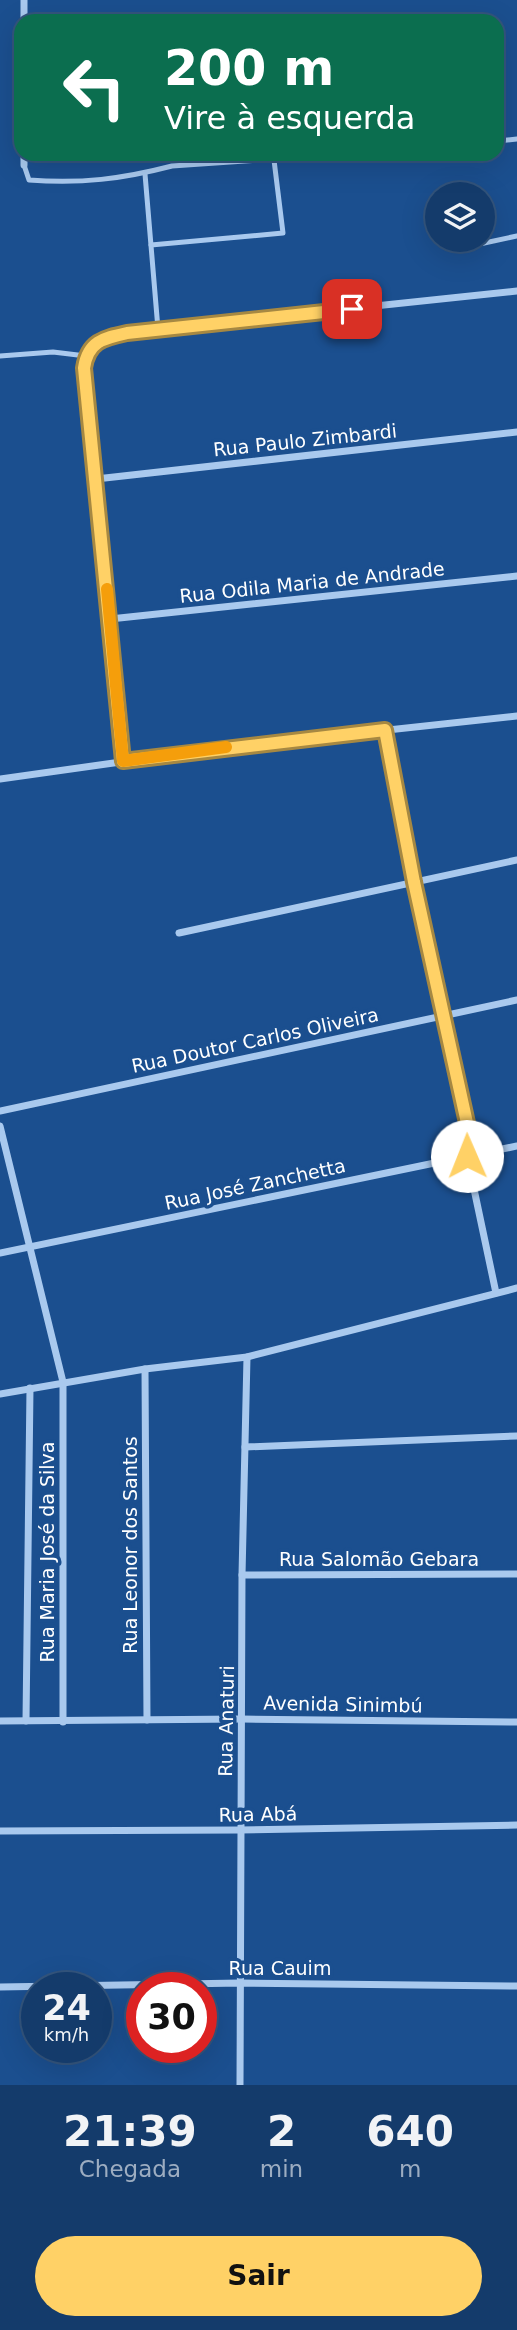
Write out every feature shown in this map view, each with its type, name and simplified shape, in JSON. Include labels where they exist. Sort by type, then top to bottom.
[{"type":"street","points":[[123,761],[84,368],[86,356],[101,338],[158,329],[517,291]]},
{"type":"street","name":"Rua Paulo Zimbardi","points":[[96,479],[517,432]]},
{"type":"street","name":"Rua Odila Maria de Andrade","points":[[110,619],[517,576]]},
{"type":"street","points":[[0,779],[123,761],[517,716]]},
{"type":"street","points":[[385,730],[414,882],[469,1132],[467,1156],[496,1293]]},
{"type":"street","points":[[179,933],[517,859]]},
{"type":"street","name":"Rua Doutor Carlos Oliveira","points":[[0,1111],[517,1000]]},
{"type":"street","name":"Rua Maria José da Silva","points":[[0,1126],[63,1382],[63,1722]]},
{"type":"street","name":"Rua José Zanchetta","points":[[0,1253],[517,1146]]},
{"type":"street","points":[[0,1394],[145,1369],[247,1357],[517,1288]]},
{"type":"street","name":"Rua Anaturi","points":[[240,2085],[242,1575],[247,1357]]},
{"type":"street","name":"Rua Leonor dos Santos","points":[[145,1369],[147,1720]]},
{"type":"street","points":[[26,1721],[30,1388]]},
{"type":"street","points":[[245,1447],[517,1436]]},
{"type":"street","name":"Rua Salomão Gebara","points":[[242,1575],[517,1574]]},
{"type":"street","name":"Avenida Sinimbú","points":[[0,1721],[243,1719],[517,1723]]},
{"type":"street","name":"Rua Abá","points":[[0,1831],[517,1825]]},
{"type":"street","name":"Rua Cauim","points":[[0,1987],[241,1983],[517,1986]]},
{"type":"lane","points":[[24,165],[29,180],[95,182],[145,174],[172,166],[257,161]]},
{"type":"lane","points":[[151,245],[283,233],[274,161]]},
{"type":"lane","points":[[145,174],[158,329]]},
{"type":"lane","points":[[495,241],[517,236]]},
{"type":"lane","points":[[0,356],[53,352],[86,356]]},
{"type":"slow traffic","points":[[107,589],[123,761],[226,747]]},
{"type":"route","points":[[352,309],[127,333],[101,338],[86,356],[84,368],[123,761],[385,730],[414,882],[469,1132],[467,1156]]}]
